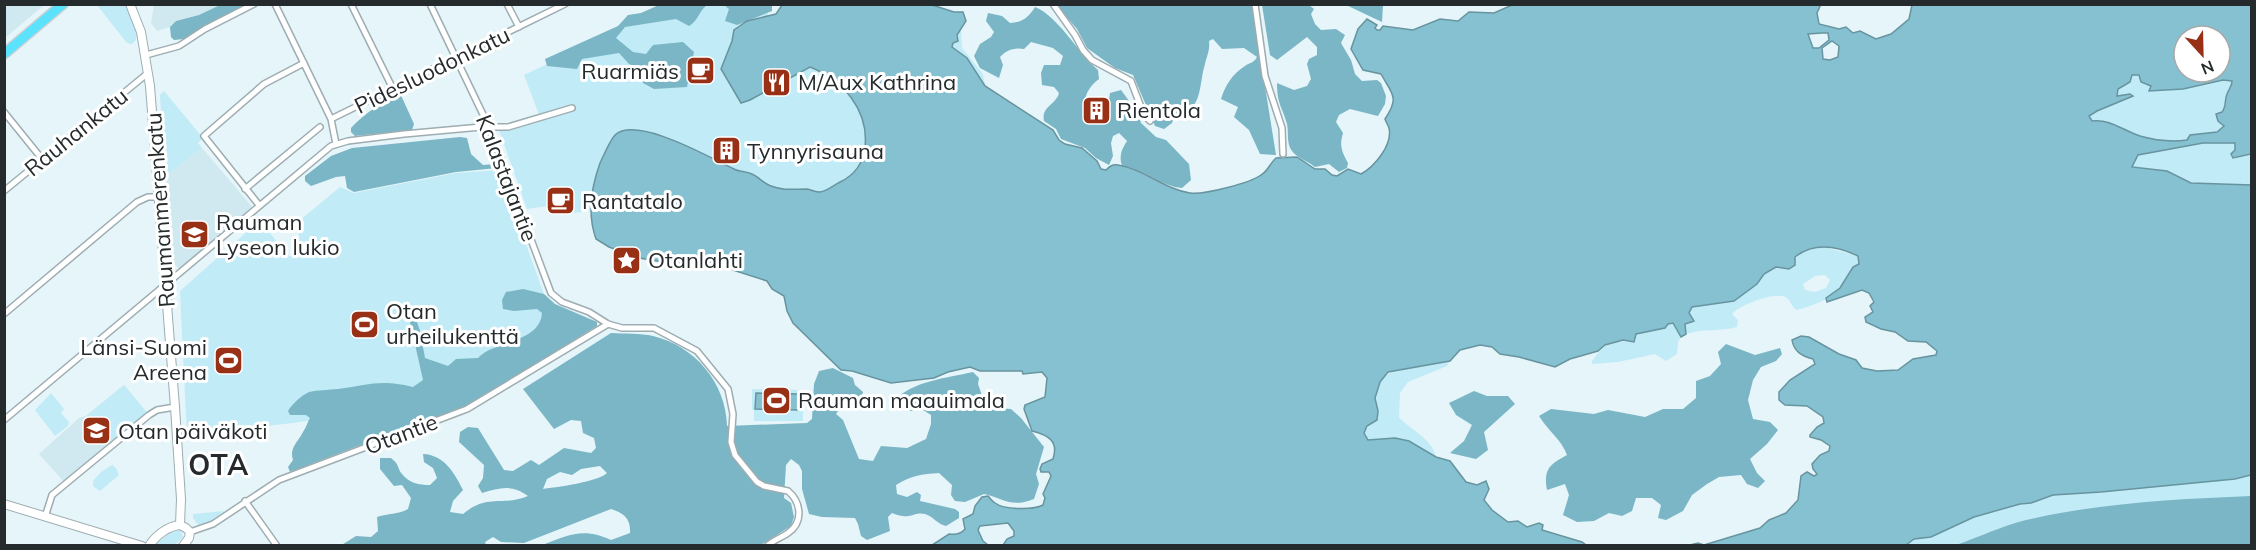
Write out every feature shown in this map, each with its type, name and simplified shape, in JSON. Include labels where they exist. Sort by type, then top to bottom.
[{"type":"highway","points":[[4,54],[63,4]]},
{"type":"main road","name":"Raumanmerenkatu","points":[[130,4],[141,32],[148,73],[176,406],[181,499],[180,525]]},
{"type":"main road","points":[[4,504],[142,546]]},
{"type":"main road","points":[[149,546],[154,539],[169,528],[180,525],[190,532],[183,546]]},
{"type":"street","points":[[146,55],[179,46],[205,29],[254,4]]},
{"type":"street","points":[[275,4],[332,120],[336,144]]},
{"type":"street","points":[[351,4],[393,89]]},
{"type":"street","name":"Kalastajantie","points":[[430,4],[489,127],[551,293],[562,302],[590,312],[608,324]]},
{"type":"street","points":[[507,4],[519,27]]},
{"type":"street","name":"Pidesluodonkatu","points":[[332,120],[565,4]]},
{"type":"street","points":[[1053,4],[1092,60],[1131,81],[1144,115],[1150,121]]},
{"type":"street","points":[[1255,4],[1265,76],[1282,128],[1283,154]]},
{"type":"street","points":[[258,205],[204,136],[264,84],[304,63]]},
{"type":"street","name":"Rauhankatu","points":[[4,191],[148,73]]},
{"type":"street","points":[[4,420],[8,413],[258,205],[336,144],[404,134],[508,127],[572,108]]},
{"type":"street","points":[[4,112],[42,159]]},
{"type":"street","points":[[245,189],[320,127]]},
{"type":"street","points":[[4,314],[137,202],[148,197],[158,197]]},
{"type":"street","points":[[608,324],[622,328],[654,328],[673,337],[697,351],[722,380],[731,401],[733,414],[730,442],[735,455],[757,482],[764,486],[788,491],[799,508],[799,519],[792,531],[767,546]]},
{"type":"street","name":"Otantie","points":[[190,532],[213,524],[245,501],[292,475],[467,409],[608,324]]},
{"type":"street","points":[[45,517],[52,495],[65,483],[149,415],[157,410],[176,406]]},
{"type":"street","points":[[245,501],[277,546]]},
{"type":"shaded area","points":[[5,4],[44,4],[44,5],[5,38]]},
{"type":"shaded area","points":[[763,4],[769,16],[747,21],[736,27],[721,69],[750,100],[810,67],[834,81],[850,95],[863,118],[867,135],[863,161],[855,172],[826,191],[817,193],[808,189],[782,189],[769,186],[751,174],[735,170],[669,138],[616,134],[600,169],[591,211],[563,214],[561,204],[527,209],[498,127],[540,117],[524,75],[672,5]]},
{"type":"shaded area","points":[[929,4],[954,12],[963,12],[966,21],[957,35],[958,41],[953,43],[952,47],[967,58],[985,86],[1053,130],[1059,140],[1065,144],[1082,148],[1097,161],[1101,169],[1106,170],[1116,165],[1127,167],[1171,188],[1197,193],[1227,188],[1255,178],[1261,175],[1276,158],[1297,157],[1315,169],[1325,169],[1337,176],[1348,169],[1361,174],[1371,166],[1381,155],[1388,141],[1389,128],[1385,119],[1390,112],[1393,96],[1381,74],[1363,70],[1351,49],[1358,29],[1367,19],[1377,25],[1375,28],[1377,30],[1383,26],[1413,30],[1440,19],[1458,21],[1469,12],[1494,13],[1512,5],[1821,4],[1817,13],[1819,24],[1839,29],[1846,27],[1853,33],[1860,31],[1876,39],[1891,34],[1909,19],[1912,5],[2251,5],[2251,154],[2233,158],[2231,154],[2235,150],[2235,143],[2203,143],[2138,155],[2132,167],[2167,171],[2191,183],[2251,185],[2251,475],[2235,479],[2053,495],[2031,503],[1974,517],[1931,537],[1914,539],[1906,545],[1704,545],[1760,528],[1769,520],[1786,513],[1798,500],[1801,476],[1807,472],[1814,476],[1817,474],[1812,464],[1820,455],[1829,451],[1830,446],[1810,437],[1817,427],[1824,423],[1823,417],[1807,406],[1785,405],[1779,400],[1779,392],[1790,380],[1815,364],[1813,359],[1802,355],[1797,350],[1792,340],[1801,336],[1809,337],[1839,354],[1856,360],[1862,368],[1877,371],[1898,370],[1913,359],[1936,355],[1937,351],[1926,342],[1908,341],[1895,332],[1866,322],[1865,317],[1873,312],[1870,306],[1874,302],[1869,293],[1862,290],[1827,302],[1826,298],[1840,288],[1853,267],[1859,264],[1858,256],[1834,248],[1818,247],[1795,257],[1795,265],[1789,269],[1776,267],[1764,274],[1757,284],[1734,301],[1692,307],[1689,313],[1694,321],[1685,324],[1686,334],[1681,337],[1673,323],[1668,324],[1665,328],[1636,334],[1634,342],[1623,340],[1605,345],[1598,351],[1570,359],[1555,367],[1500,354],[1492,347],[1480,345],[1460,350],[1450,361],[1388,372],[1380,382],[1375,398],[1378,411],[1377,420],[1367,426],[1364,433],[1368,440],[1395,438],[1409,441],[1436,457],[1450,461],[1466,482],[1477,485],[1486,481],[1489,489],[1484,500],[1492,510],[1508,522],[1518,521],[1527,527],[1539,523],[1543,525],[1542,530],[1586,545],[1003,545],[1007,539],[1014,536],[1014,531],[1008,523],[980,526],[978,530],[983,541],[988,545],[932,545],[949,534],[958,534],[963,531],[965,529],[963,519],[973,514],[975,506],[982,497],[988,496],[999,505],[1012,508],[1033,508],[1043,505],[1045,498],[1043,494],[1051,476],[1049,472],[1041,472],[1040,469],[1042,464],[1053,459],[1054,448],[1051,440],[1032,431],[1024,409],[1025,405],[1045,397],[1047,378],[1042,372],[1023,374],[1022,371],[980,371],[970,367],[934,378],[891,383],[852,371],[841,370],[793,323],[787,311],[784,296],[772,289],[767,281],[733,270],[723,263],[705,262],[687,266],[639,258],[609,247],[596,239],[593,230],[591,201],[597,172],[615,135],[626,130],[657,134],[736,170],[752,174],[768,185],[780,189],[807,189],[820,192],[854,172],[864,153],[863,121],[851,98],[833,80],[810,67],[741,103],[721,69],[734,30],[747,21],[776,14],[782,5]],"holes":[[[1828,33],[1829,40],[1819,48],[1813,48],[1808,34]],[[1832,41],[1839,46],[1838,57],[1830,60],[1823,59],[1822,48]]]},
{"type":"shaded area","points":[[97,5],[126,5],[137,30],[136,40],[132,44],[127,43]]},
{"type":"shaded area","points":[[154,5],[220,5],[199,15],[176,21],[170,27],[157,31],[151,23]]},
{"type":"shaded area","points":[[220,5],[246,5],[184,39],[174,40],[171,37],[170,27],[176,21],[199,15]]},
{"type":"shaded area","points":[[659,5],[707,5],[689,26],[676,19],[625,27],[616,38],[633,52],[646,54],[653,45],[683,42],[694,52],[687,87],[654,89],[643,83],[641,69],[629,64],[619,53],[582,59],[577,69],[547,66],[545,59],[618,26],[628,15],[641,13]]},
{"type":"shaded area","points":[[724,5],[772,5],[772,11],[737,25],[725,21],[729,9]]},
{"type":"shaded area","points":[[1056,5],[1252,5],[1276,155],[1260,154],[1249,130],[1234,117],[1238,107],[1221,99],[1233,77],[1257,57],[1244,48],[1222,49],[1213,39],[1209,41],[1209,50],[1195,103],[1184,114],[1174,117],[1172,123],[1164,129],[1155,126],[1133,75],[1115,68],[1087,48],[1077,29]]},
{"type":"shaded area","points":[[1262,5],[1309,5],[1314,9],[1311,14],[1315,24],[1321,30],[1336,29],[1345,35],[1341,43],[1351,60],[1355,74],[1362,81],[1377,80],[1381,83],[1386,96],[1385,104],[1378,116],[1350,109],[1339,115],[1336,122],[1343,133],[1342,149],[1348,163],[1347,168],[1339,172],[1329,164],[1315,167],[1297,156],[1290,148],[1277,83],[1294,90],[1307,86],[1311,79],[1307,64],[1309,59],[1317,55],[1317,47],[1307,37],[1277,60],[1270,55]]},
{"type":"shaded area","points":[[1346,5],[1383,5],[1382,22]]},
{"type":"shaded area","points":[[1035,7],[1060,26],[1098,70],[1099,79],[1090,87],[1086,97],[1085,120],[1094,122],[1107,113],[1110,93],[1121,90],[1138,113],[1141,123],[1156,137],[1166,140],[1189,164],[1191,180],[1182,188],[1168,185],[1122,166],[1121,153],[1127,141],[1119,133],[1113,136],[1111,143],[1113,156],[1109,165],[1096,158],[1085,148],[1061,139],[1056,129],[1044,121],[1045,112],[1059,93],[1054,87],[1042,85],[1041,73],[1044,65],[1060,65],[1063,56],[1053,48],[1031,42],[1024,49],[1017,48],[1008,51],[1000,57],[1003,65],[999,78],[980,68],[974,56],[980,44],[991,37],[994,32],[986,21],[988,13],[1002,16],[1010,23],[1025,19]]},
{"type":"shaded area","points":[[959,29],[961,30],[962,48],[983,74],[985,86],[952,56],[951,43]]},
{"type":"shaded area","points":[[2130,73],[2172,75],[2172,84],[2232,84],[2232,79],[2234,79],[2226,127],[2211,136],[2195,141],[2160,141],[2091,123],[2086,116],[2115,98],[2117,88]]},
{"type":"shaded area","points":[[164,91],[203,138],[198,143],[202,148],[165,177],[160,95]]},
{"type":"shaded area","points":[[400,93],[414,124],[412,130],[355,136],[351,132],[351,128],[368,113]]},
{"type":"shaded area","points":[[467,138],[471,154],[483,165],[495,164],[497,168],[456,172],[354,192],[347,188],[345,176],[311,186],[305,181],[305,176],[331,156],[352,148]]},
{"type":"shaded area","points":[[2239,140],[2251,151],[2251,187],[2190,185],[2128,169],[2137,153],[2175,145]]},
{"type":"shaded area","name":"Rauman Lyseon lukio","points":[[202,148],[253,208],[179,269],[172,261],[165,177]]},
{"type":"shaded area","name":"Otan urheilukenttä","points":[[499,170],[544,294],[552,355],[458,410],[357,447],[331,417],[187,437],[180,291],[259,221],[290,256],[296,256],[299,233],[293,226],[340,187],[354,193],[456,173]]},
{"type":"shaded area","points":[[1821,246],[1858,256],[1859,265],[1827,299],[1796,310],[1787,298],[1767,297],[1749,303],[1732,314],[1738,320],[1737,327],[1686,334],[1684,324],[1690,323],[1689,313],[1692,307],[1734,301],[1757,284],[1764,274],[1776,267],[1789,269],[1798,256]],"holes":[[[1825,275],[1830,280],[1826,288],[1815,292],[1805,290],[1803,284],[1815,276]]]},
{"type":"shaded area","points":[[523,289],[544,294],[555,304],[597,322],[597,326],[458,410],[290,472],[288,467],[293,460],[293,449],[310,418],[306,415],[290,415],[288,411],[300,397],[312,391],[375,384],[392,383],[413,387],[423,380],[410,322],[411,317],[415,316],[425,358],[448,366],[456,359],[478,358],[486,352],[525,336],[534,330],[542,313],[537,309],[514,311],[503,309],[502,300],[506,292]]},
{"type":"shaded area","points":[[1673,323],[1681,337],[1677,354],[1666,361],[1655,354],[1618,362],[1592,364],[1596,355],[1610,344],[1620,341],[1634,342],[1636,334],[1665,328],[1668,324]]},
{"type":"shaded area","points":[[611,333],[643,334],[668,341],[695,358],[714,381],[721,395],[727,426],[807,423],[812,419],[814,384],[819,371],[833,368],[853,378],[855,385],[863,392],[861,403],[842,405],[836,414],[843,420],[859,459],[873,461],[881,446],[907,448],[926,439],[931,424],[931,415],[923,410],[910,411],[906,406],[894,405],[893,402],[909,389],[919,385],[973,372],[979,378],[978,384],[986,407],[1011,409],[1044,447],[1036,474],[1039,484],[1034,499],[1026,502],[1008,502],[984,494],[965,502],[955,501],[951,495],[952,485],[939,473],[911,478],[896,485],[897,494],[907,497],[917,492],[921,495],[920,501],[955,509],[959,512],[959,518],[946,526],[925,514],[903,516],[892,513],[888,517],[890,531],[867,540],[861,536],[855,518],[822,517],[809,514],[802,489],[802,471],[799,465],[791,459],[786,465],[784,498],[791,503],[794,517],[791,526],[761,545],[542,545],[576,534],[592,534],[611,540],[630,533],[626,517],[611,509],[524,543],[501,542],[493,537],[485,542],[486,545],[340,546],[356,536],[371,537],[378,531],[377,517],[408,509],[411,498],[402,485],[394,486],[380,469],[380,458],[391,458],[408,480],[426,485],[430,485],[437,478],[433,468],[424,462],[423,454],[443,461],[463,490],[453,501],[450,512],[463,514],[480,504],[528,496],[511,488],[482,493],[478,486],[483,478],[484,465],[459,442],[460,432],[468,427],[478,428],[504,470],[513,471],[531,460],[539,465],[564,448],[591,453],[596,448],[594,438],[583,433],[581,421],[571,420],[554,429],[523,389]],"holes":[[[600,466],[607,473],[586,481],[543,489],[547,479],[560,472],[572,475],[581,469]]]},
{"type":"shaded area","points":[[1726,344],[1755,355],[1780,348],[1782,354],[1776,361],[1761,367],[1753,380],[1748,400],[1753,419],[1770,422],[1778,430],[1767,444],[1750,459],[1757,473],[1765,481],[1758,488],[1747,484],[1741,475],[1719,477],[1692,495],[1683,511],[1666,520],[1658,518],[1661,505],[1652,498],[1636,498],[1632,511],[1622,516],[1609,513],[1594,521],[1577,522],[1563,515],[1569,495],[1565,484],[1547,490],[1546,477],[1552,464],[1567,455],[1539,416],[1551,409],[1594,414],[1608,410],[1645,417],[1663,409],[1683,409],[1696,398],[1696,381],[1710,376],[1721,364],[1718,352]]},
{"type":"shaded area","points":[[1450,361],[1447,366],[1408,382],[1400,393],[1399,417],[1425,439],[1434,450],[1436,457],[1395,438],[1368,440],[1364,433],[1378,411],[1376,395],[1380,383],[1387,375],[1410,367]]},
{"type":"shaded area","name":"Otan päiväkoti","points":[[124,385],[149,415],[65,483],[39,454],[79,418],[86,416]]},
{"type":"shaded area","points":[[124,385],[149,415],[110,446],[86,416]]},
{"type":"shaded area","name":"Rauman maauimala","points":[[752,389],[803,390],[803,421],[754,421]]},
{"type":"shaded area","points":[[1474,391],[1487,396],[1508,396],[1515,404],[1484,432],[1488,450],[1476,459],[1450,453],[1464,441],[1472,425],[1456,415],[1449,403]]},
{"type":"shaded area","points":[[51,393],[64,409],[61,413],[69,422],[68,426],[55,436],[35,410]]},
{"type":"shaded area","points":[[756,393],[801,394],[800,410],[755,409]]},
{"type":"shaded area","points":[[2251,463],[2251,545],[1884,546],[2071,482]]},
{"type":"shaded area","points":[[112,465],[119,475],[100,491],[93,486],[93,481]]},
{"type":"shaded area","points":[[2251,496],[2251,545],[1956,545],[2017,522],[2054,514],[2167,500]]},
{"type":"shaded area","points":[[224,511],[209,523],[199,526],[193,518],[193,514]]},
{"type":"shaded area","points":[[178,529],[183,537],[175,545],[153,546],[174,530]]},
{"type":"place","name":"Ruarmiäs","points":[[700,71]]},
{"type":"place","name":"M/Aux Kathrina","points":[[777,82]]},
{"type":"place","name":"Rientola","points":[[1096,110]]},
{"type":"place","name":"Tynnyrisauna","points":[[726,151]]},
{"type":"place","name":"Rantatalo","points":[[561,201]]},
{"type":"place","name":"Rauman Lyseon lukio","points":[[195,235]]},
{"type":"place","name":"Otanlahti","points":[[627,260]]},
{"type":"place","name":"Otan urheilukenttä","points":[[365,324]]},
{"type":"place","name":"Länsi-Suomi Areena","points":[[228,360]]},
{"type":"place","name":"Rauman maauimala","points":[[777,400]]},
{"type":"place","name":"Otan päiväkoti","points":[[97,431]]},
{"type":"district","name":"OTA","points":[[219,465]]}]
